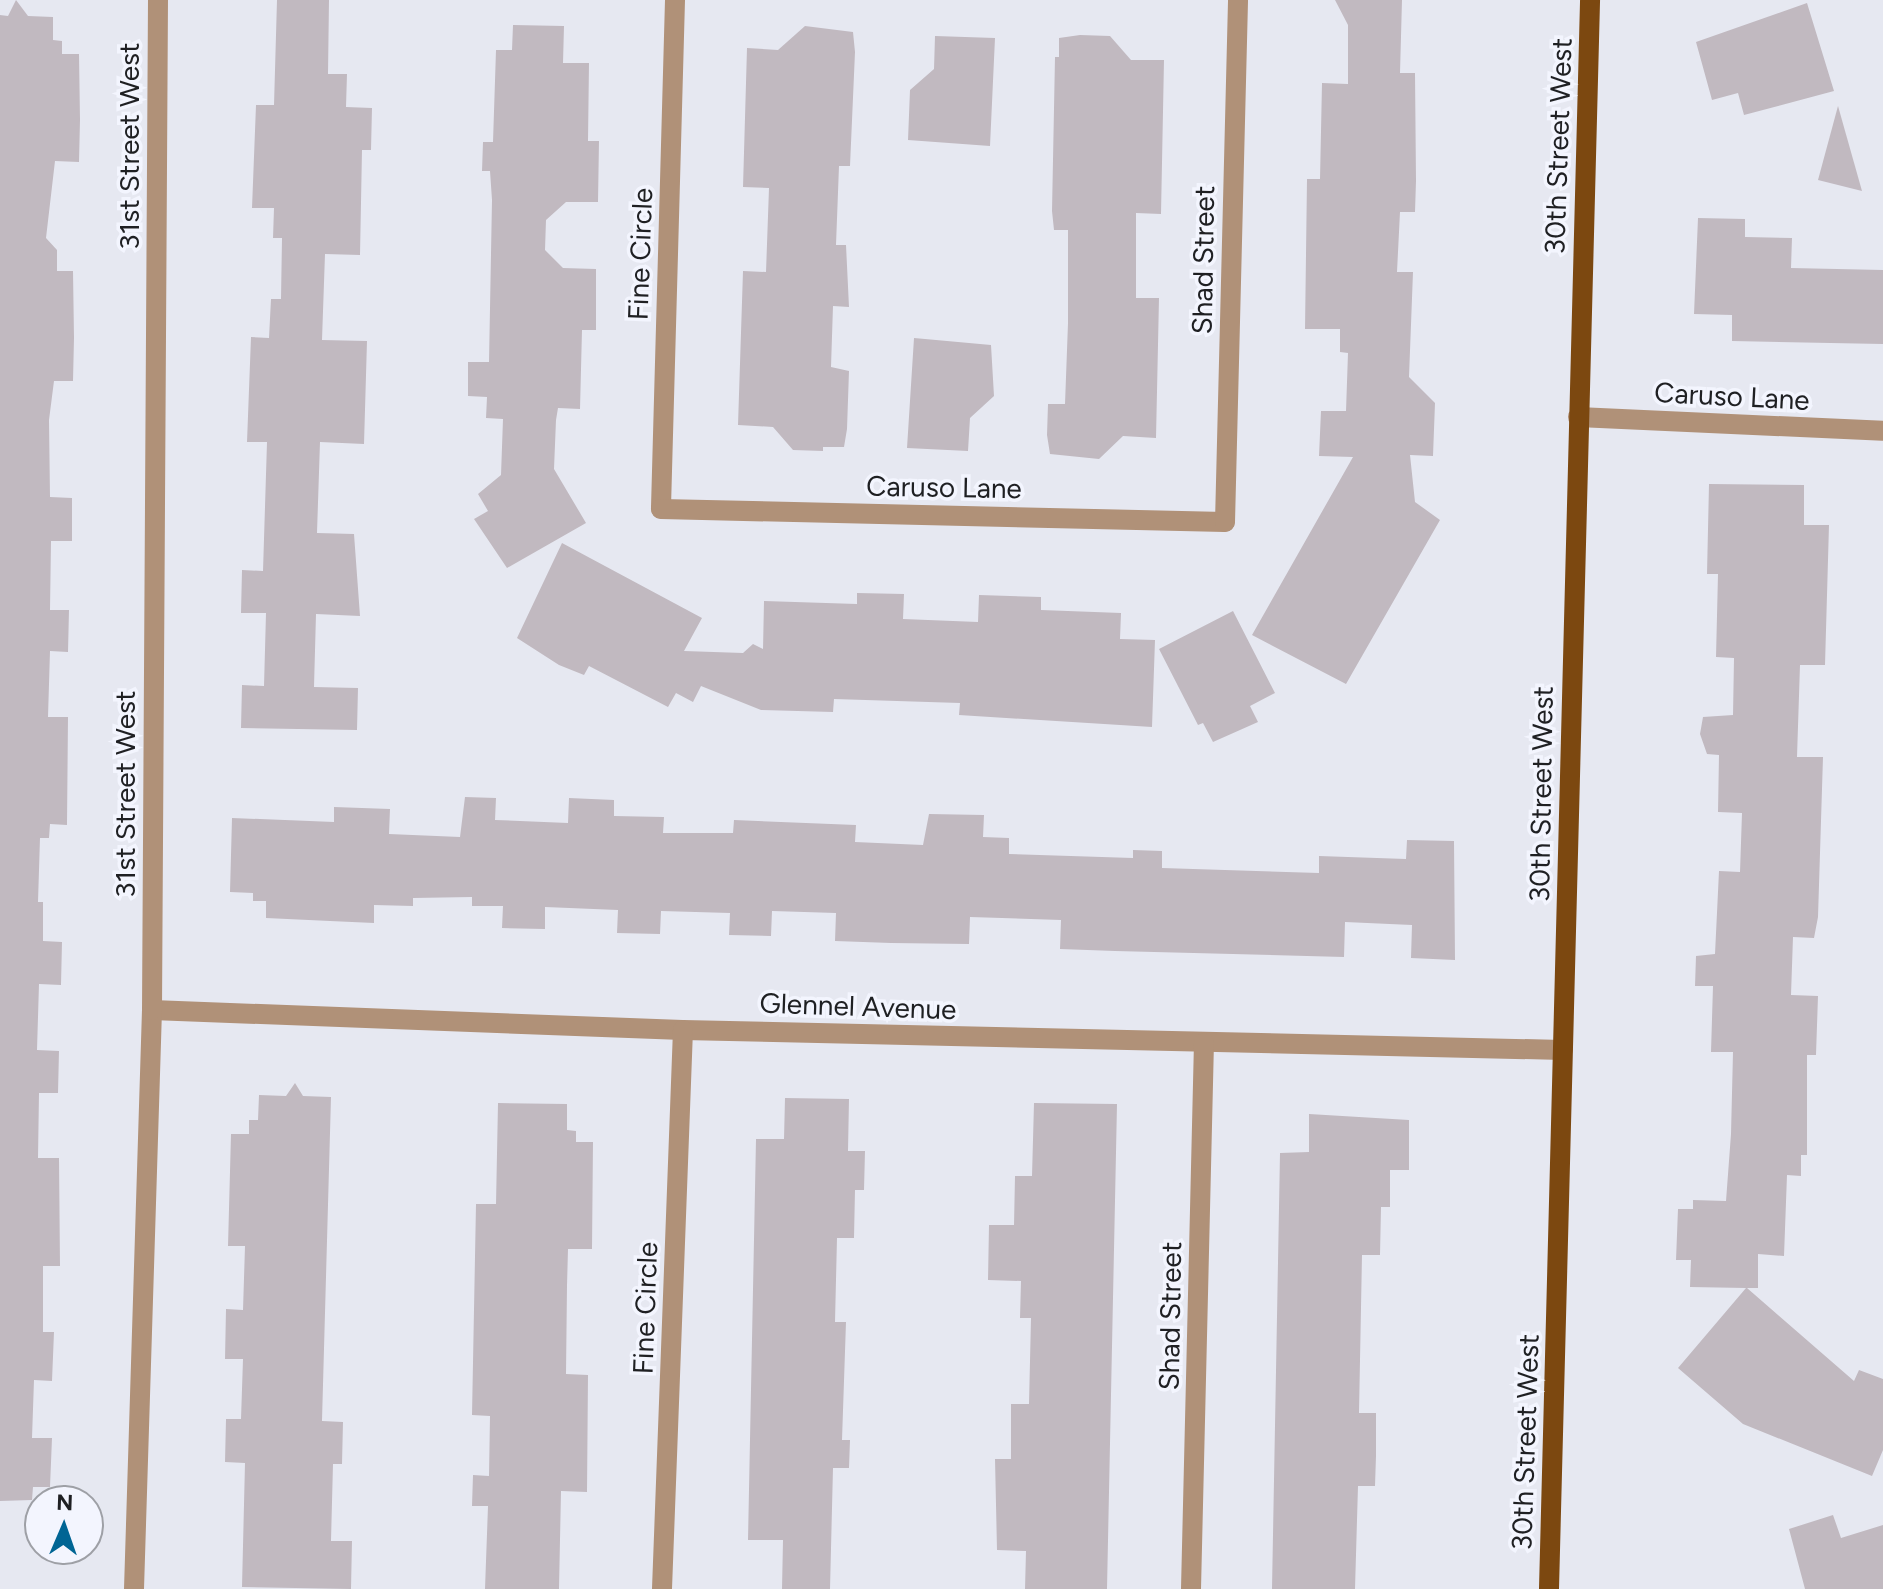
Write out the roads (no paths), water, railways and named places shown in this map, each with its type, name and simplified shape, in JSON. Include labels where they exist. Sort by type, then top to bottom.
[{"type":"main road","name":"30th Street West","points":[[1549,1589],[1590,0]]},
{"type":"street","name":"31st Street West","points":[[134,1589],[152,1010],[158,0]]},
{"type":"street","name":"Fine Circle","points":[[661,509],[675,0]]},
{"type":"street","name":"Shad Street","points":[[1225,522],[1238,0]]},
{"type":"street","name":"Caruso Lane","points":[[1578,417],[1883,431]]},
{"type":"street","name":"Caruso Lane","points":[[661,509],[1225,522]]},
{"type":"street","name":"Glennel Avenue","points":[[152,1010],[683,1030],[1563,1050]]},
{"type":"street","name":"Fine Circle","points":[[662,1589],[683,1030]]},
{"type":"street","name":"Shad Street","points":[[1191,1589],[1204,1043]]}]
